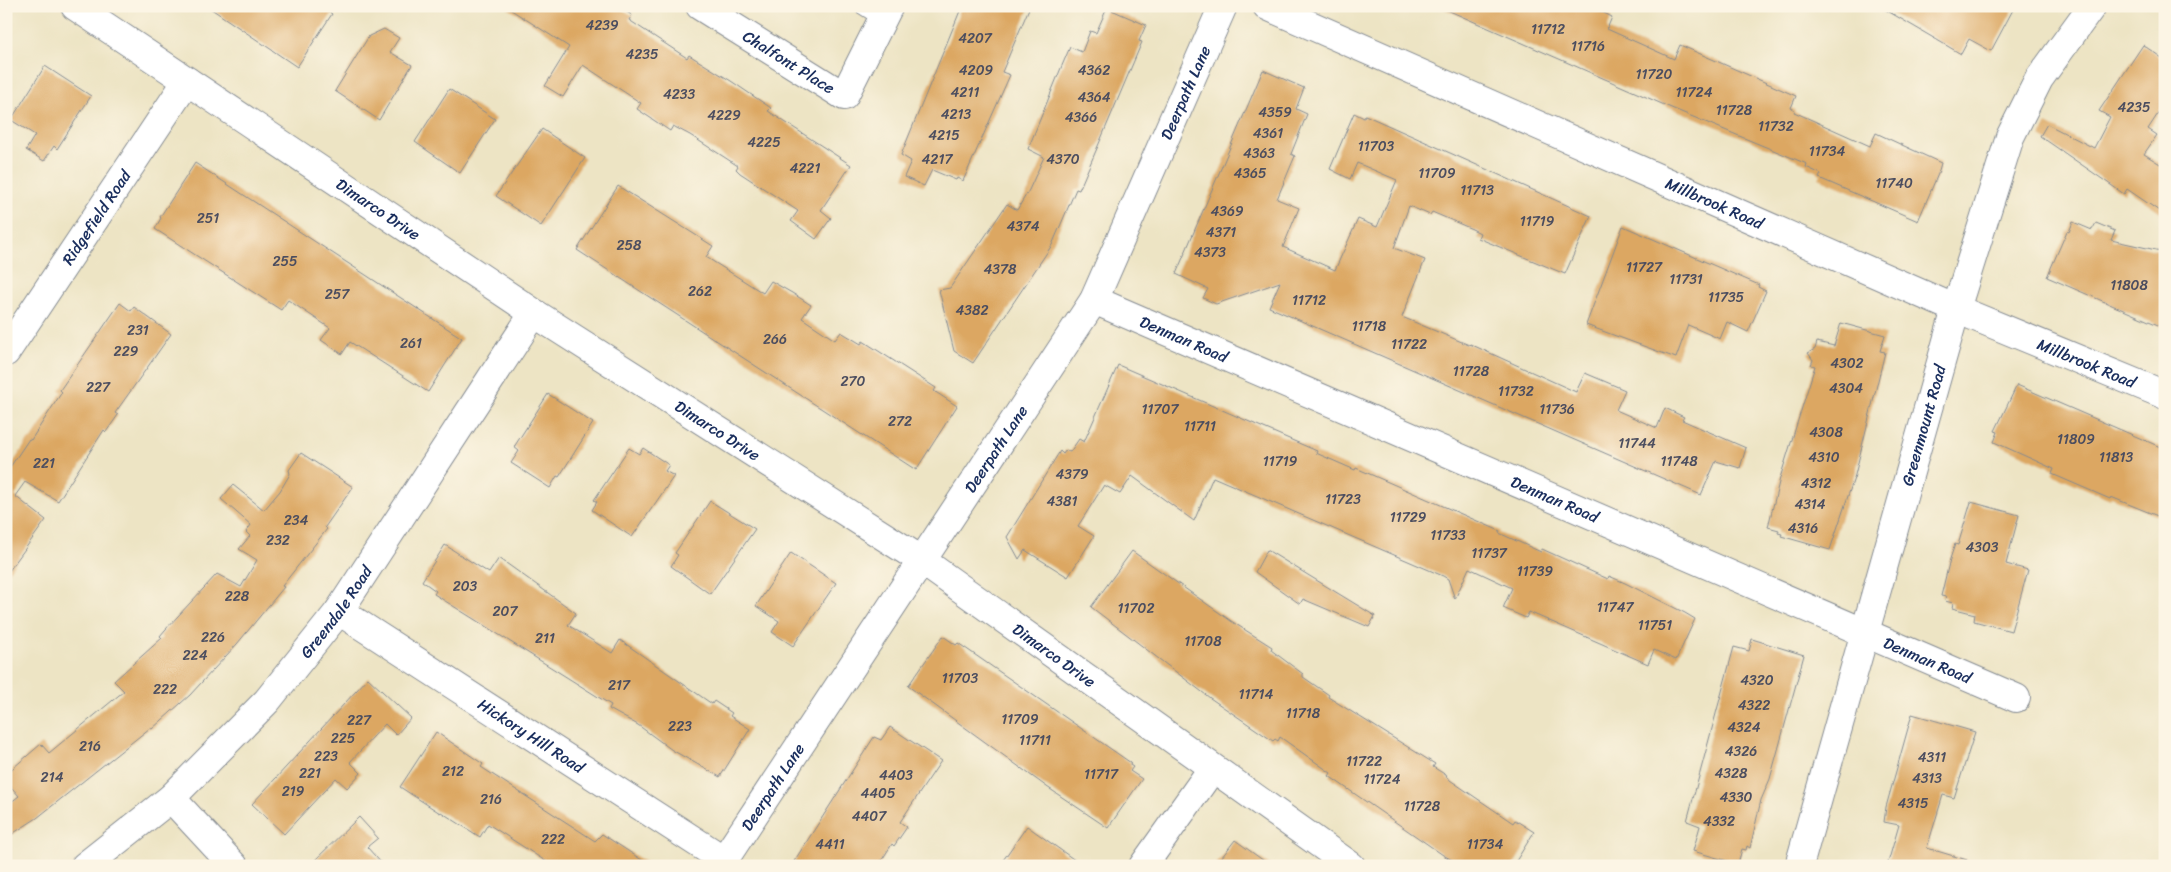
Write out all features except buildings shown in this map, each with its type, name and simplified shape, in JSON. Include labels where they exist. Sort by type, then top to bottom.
[{"type":"street","name":"Dimarco Drive","points":[[75,6],[534,313],[921,560],[1350,866]]},
{"type":"street","name":"Chalfont Place","points":[[700,6],[844,96],[878,11]]},
{"type":"street","name":"Deerpath Lane","points":[[722,863],[1094,300],[1223,6]]},
{"type":"street","name":"Millbrook Road","points":[[1267,6],[1956,310],[2165,395]]},
{"type":"street","name":"Greenmount Road","points":[[1799,866],[1956,310],[2010,137],[2039,79],[2092,6]]},
{"type":"street","name":"Ridgefield Road","points":[[6,352],[187,80]]},
{"type":"street","name":"Denman Road","points":[[1094,300],[2016,698]]},
{"type":"street","name":"Greendale Road","points":[[85,866],[171,798],[268,701],[339,611],[534,313]]},
{"type":"street","name":"Hickory Hill Road","points":[[339,611],[722,863]]},
{"type":"street","points":[[1143,866],[1212,769]]},
{"type":"street","points":[[171,798],[234,866]]}]
